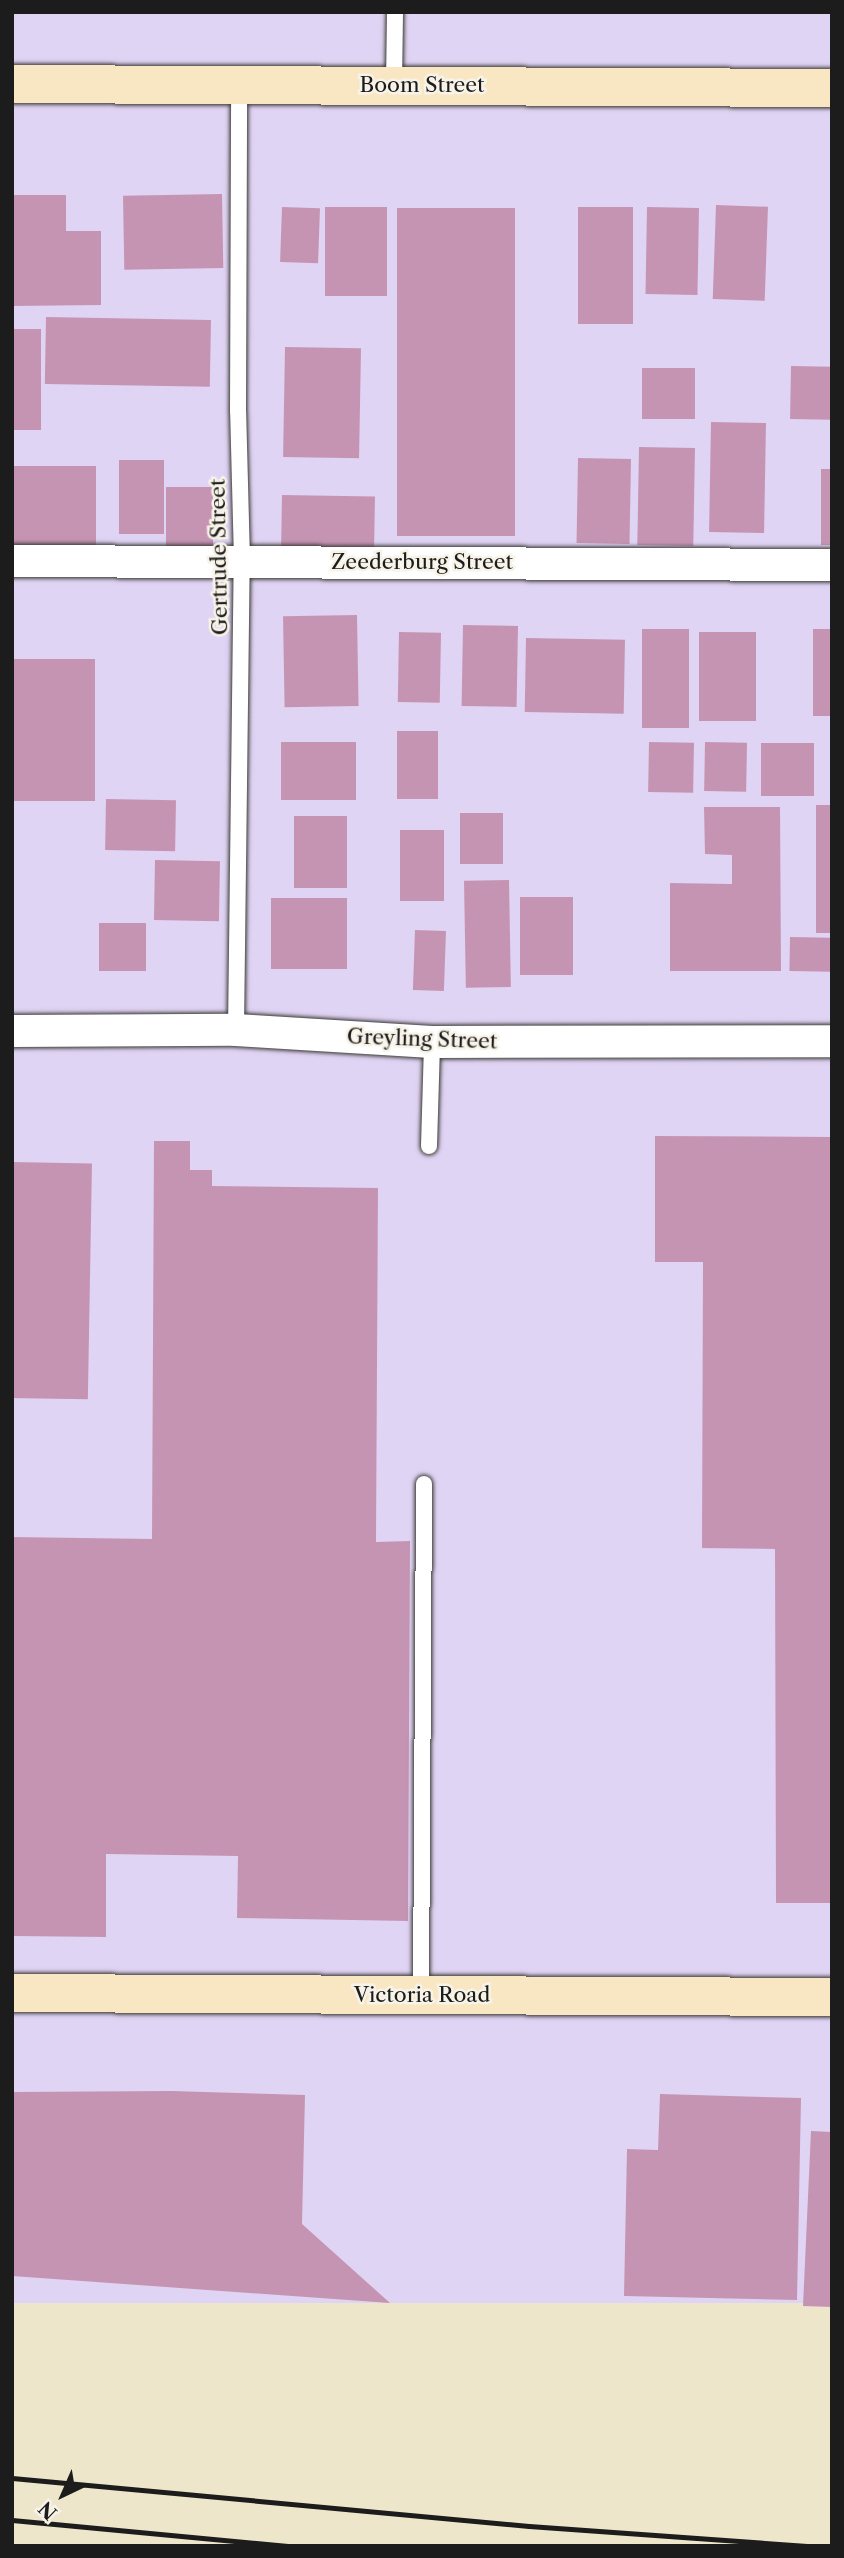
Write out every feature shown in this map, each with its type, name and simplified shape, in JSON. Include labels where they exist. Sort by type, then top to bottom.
[{"type":"street","name":"Boom Street","points":[[12,84],[832,88]]},
{"type":"street","name":"Zeederburg Street","points":[[12,561],[242,560],[832,565]]},
{"type":"street","name":"Greyling Street","points":[[12,1031],[236,1030],[432,1042],[832,1041]]},
{"type":"street","name":"Victoria Road","points":[[12,1993],[832,1997]]},
{"type":"lane","points":[[394,85],[395,12]]},
{"type":"lane","name":"Gertrude Street","points":[[236,1030],[242,560],[237,411],[239,84]]},
{"type":"lane","points":[[429,1146],[432,1042]]},
{"type":"lane","points":[[421,1995],[424,1484]]},
{"type":"shaded area","points":[[12,12],[832,12],[832,2303],[12,2303]]},
{"type":"building","points":[[222,194],[223,268],[124,270],[123,196]]},
{"type":"building","points":[[12,195],[66,195],[66,231],[101,231],[101,305],[12,306]]},
{"type":"building","points":[[716,205],[768,207],[765,301],[713,299]]},
{"type":"building","points":[[282,207],[320,208],[318,263],[280,262]]},
{"type":"building","points":[[325,207],[387,207],[387,296],[325,296]]},
{"type":"building","points":[[578,207],[633,207],[633,324],[578,324]]},
{"type":"building","points":[[647,207],[699,208],[697,295],[645,294]]},
{"type":"building","points":[[397,208],[515,208],[515,536],[397,536]]},
{"type":"building","points":[[46,317],[211,320],[210,387],[45,384]]},
{"type":"building","points":[[12,329],[41,329],[41,430],[12,430]]},
{"type":"building","points":[[285,347],[361,348],[359,458],[283,457]]},
{"type":"building","points":[[791,366],[832,367],[831,420],[790,419]]},
{"type":"building","points":[[642,368],[695,368],[695,419],[642,419]]},
{"type":"building","points":[[711,422],[766,423],[764,533],[709,532]]},
{"type":"building","points":[[639,447],[695,448],[693,546],[637,545]]},
{"type":"building","points":[[578,458],[631,459],[630,544],[577,543]]},
{"type":"building","points":[[119,460],[164,460],[164,534],[119,534]]},
{"type":"building","points":[[12,466],[96,466],[96,546],[12,546]]},
{"type":"building","points":[[821,469],[832,469],[832,545],[821,545]]},
{"type":"building","points":[[166,487],[213,487],[213,546],[166,546]]},
{"type":"building","points":[[282,495],[375,497],[374,552],[281,550]]},
{"type":"building","points":[[357,615],[359,706],[285,707],[283,616]]},
{"type":"building","points":[[463,625],[518,626],[517,707],[462,706]]},
{"type":"building","points":[[642,629],[689,629],[689,728],[642,728]]},
{"type":"building","points":[[813,629],[832,629],[832,716],[813,716]]},
{"type":"building","points":[[399,632],[441,633],[440,703],[398,702]]},
{"type":"building","points":[[699,632],[756,632],[756,721],[699,721]]},
{"type":"building","points":[[526,638],[625,640],[624,714],[525,712]]},
{"type":"building","points":[[12,659],[95,659],[95,801],[12,801]]},
{"type":"building","points":[[397,731],[438,731],[438,799],[397,799]]},
{"type":"building","points":[[281,742],[356,742],[356,800],[281,800]]},
{"type":"building","points":[[649,742],[694,743],[693,793],[648,792]]},
{"type":"building","points":[[705,742],[747,743],[746,792],[704,791]]},
{"type":"building","points":[[761,743],[814,743],[814,796],[761,796]]},
{"type":"building","points":[[106,799],[176,800],[175,851],[105,850]]},
{"type":"building","points":[[816,805],[832,805],[832,933],[816,933]]},
{"type":"building","points":[[704,807],[780,807],[781,971],[670,971],[670,883],[732,884],[732,855],[705,854]]},
{"type":"building","points":[[460,813],[503,813],[503,864],[460,864]]},
{"type":"building","points":[[294,816],[347,816],[347,888],[294,888]]},
{"type":"building","points":[[400,830],[444,830],[444,901],[400,901]]},
{"type":"building","points":[[155,860],[220,861],[219,921],[154,920]]},
{"type":"building","points":[[509,880],[511,987],[466,988],[464,881]]},
{"type":"building","points":[[520,897],[573,897],[573,975],[520,975]]},
{"type":"building","points":[[271,898],[347,898],[347,969],[271,969]]},
{"type":"building","points":[[99,923],[146,923],[146,971],[99,971]]},
{"type":"building","points":[[415,930],[446,931],[444,991],[413,990]]},
{"type":"building","points":[[790,937],[832,938],[831,972],[789,971]]},
{"type":"building","points":[[655,1136],[832,1137],[832,1903],[776,1903],[775,1549],[702,1548],[703,1262],[655,1262]]},
{"type":"building","points":[[154,1141],[190,1141],[190,1170],[212,1170],[212,1186],[378,1188],[376,1542],[410,1541],[408,1921],[237,1918],[238,1856],[106,1854],[106,1937],[12,1936],[12,1537],[152,1539]]},
{"type":"building","points":[[12,1162],[92,1163],[88,1399],[12,1398]]},
{"type":"building","points":[[171,2091],[305,2095],[302,2224],[390,2303],[12,2276],[12,2092]]},
{"type":"building","points":[[660,2094],[801,2098],[797,2300],[624,2296],[627,2149],[658,2150]]},
{"type":"building","points":[[811,2131],[832,2132],[832,2307],[803,2306]]},
{"type":"railway","points":[[12,2478],[529,2526],[810,2546]]},
{"type":"railway","points":[[12,2520],[288,2546]]}]
